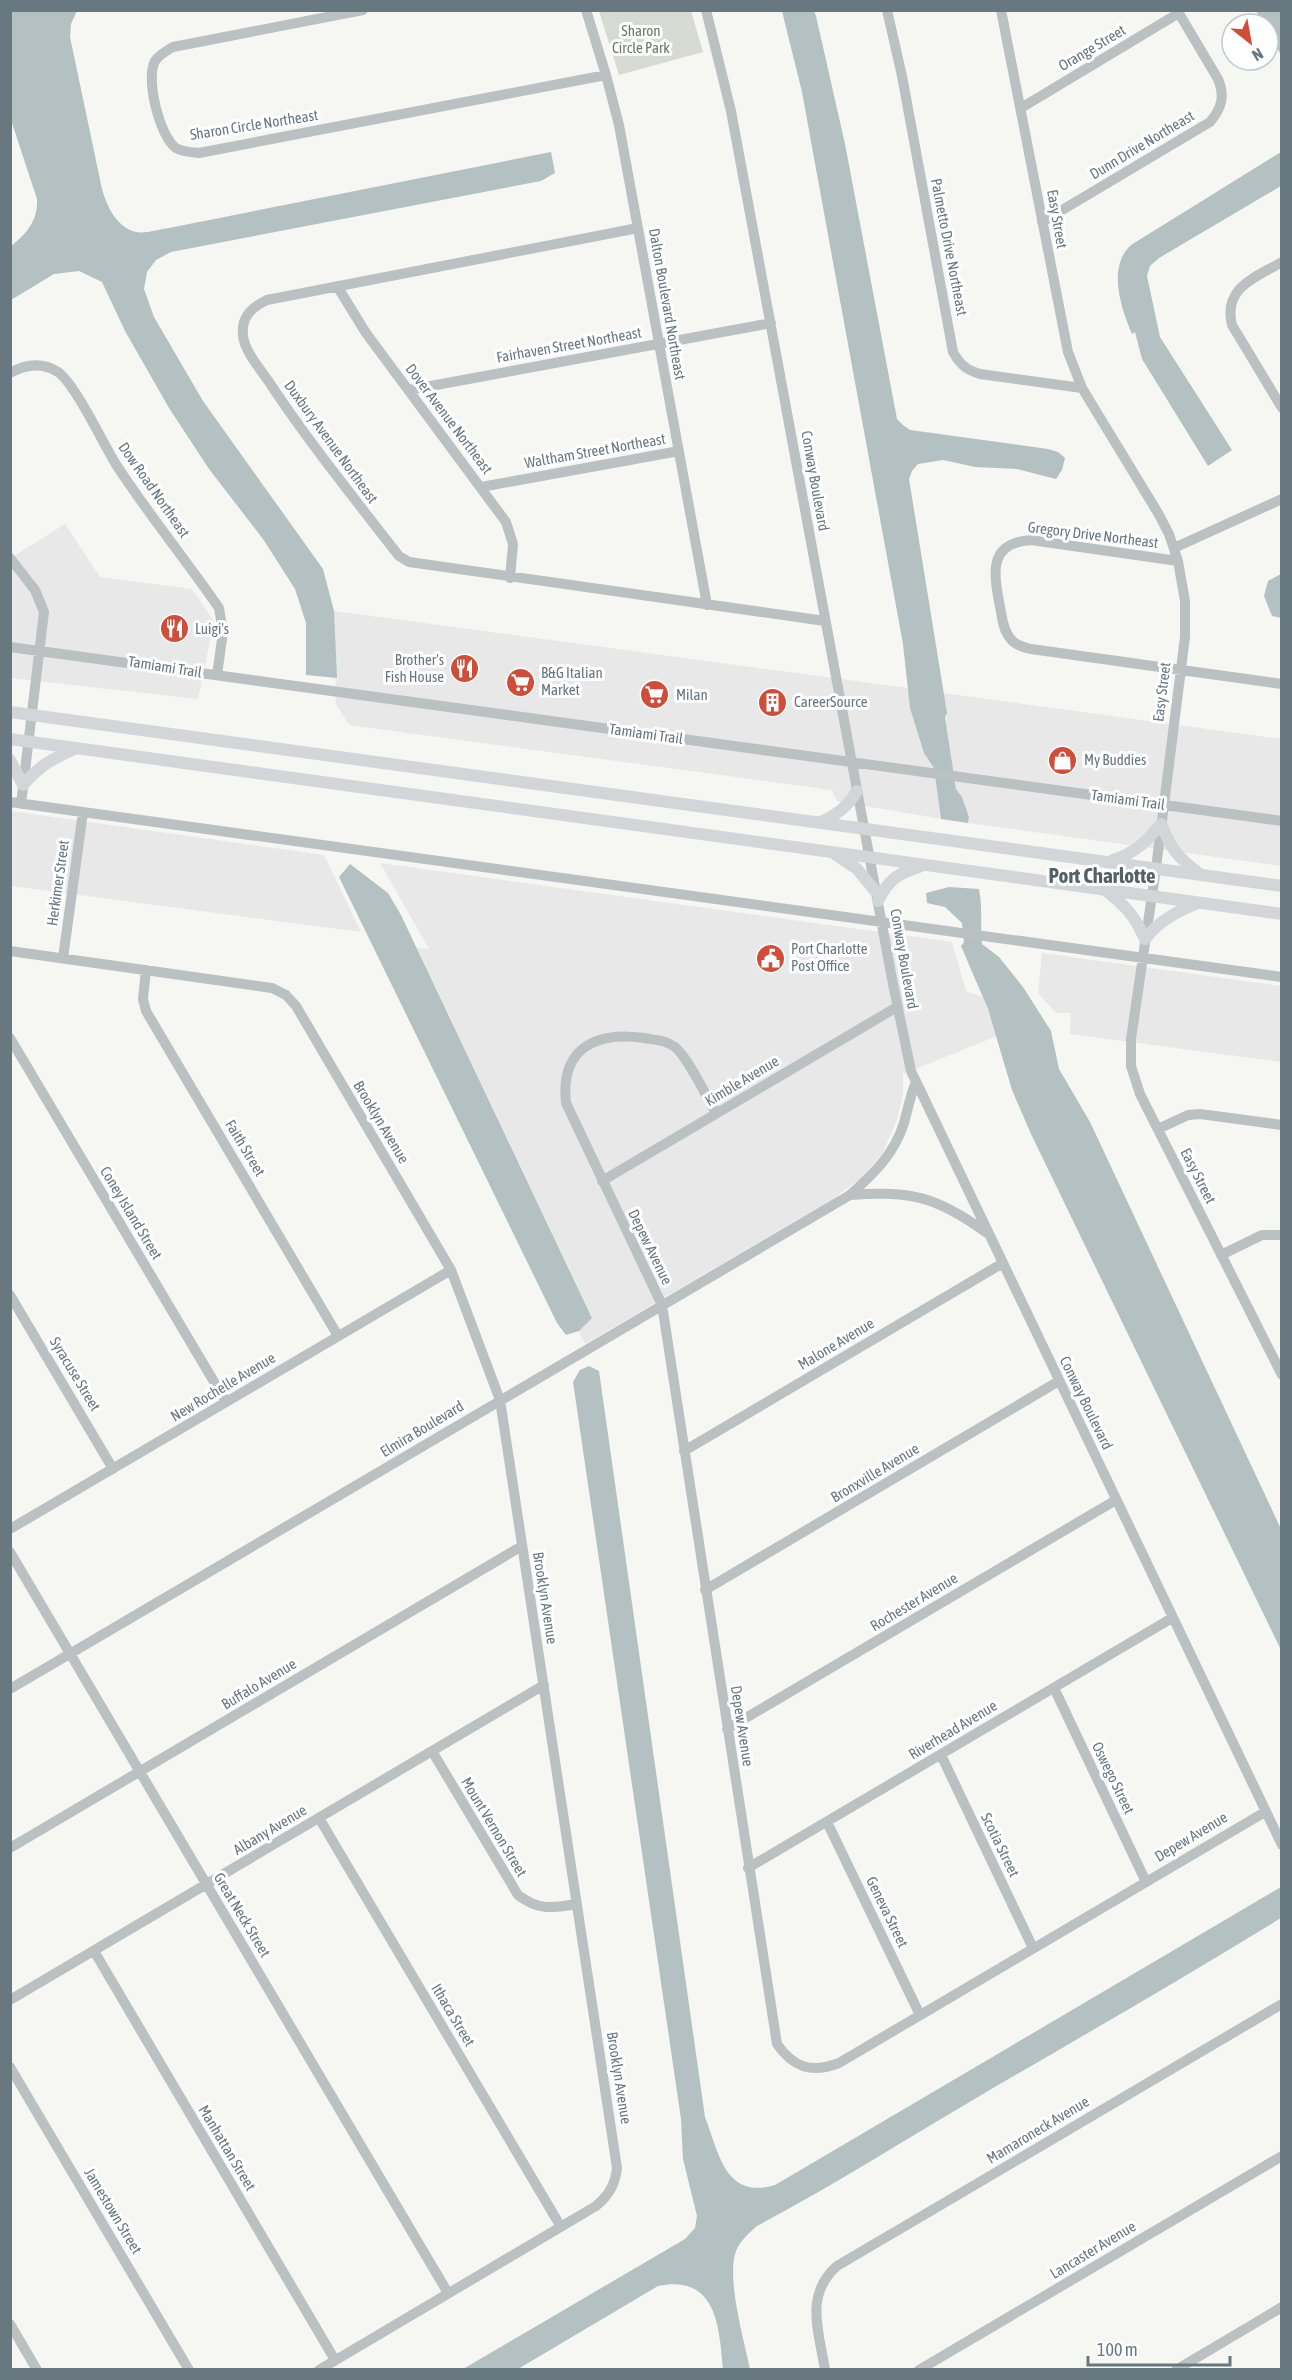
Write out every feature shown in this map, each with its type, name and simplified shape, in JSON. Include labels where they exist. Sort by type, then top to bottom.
[{"type":"main road","points":[[10,711],[1281,886]]},
{"type":"main road","points":[[10,739],[1281,914]]},
{"type":"main road","points":[[10,760],[23,785],[37,769],[51,759],[76,748]]},
{"type":"main road","points":[[820,823],[840,813],[857,791]]},
{"type":"main road","points":[[1107,862],[1128,855],[1144,844],[1161,824],[1170,845],[1180,859],[1201,874]]},
{"type":"main road","points":[[832,852],[857,869],[877,896],[893,878],[925,865]]},
{"type":"main road","points":[[1104,889],[1125,905],[1135,918],[1145,939],[1157,925],[1171,915],[1200,903]]},
{"type":"street","name":"Sharon Circle Northeast","points":[[363,10],[173,47],[163,52],[155,62],[151,73],[152,85],[167,139],[176,147],[187,152],[199,153],[606,75]]},
{"type":"street","name":"Dalton Boulevard Northeast","points":[[586,10],[619,125],[707,605]]},
{"type":"street","name":"Conway Boulevard","points":[[706,10],[731,111],[871,857],[881,922],[911,1071],[1281,1845]]},
{"type":"street","name":"Palmetto Drive Northeast","points":[[887,10],[904,88],[953,352],[959,363],[968,370],[980,374],[1082,388]]},
{"type":"street","name":"Easy Street","points":[[1001,10],[1064,341],[1082,388],[1158,513],[1174,548],[1183,586],[1185,625],[1156,868],[1131,1039],[1131,1066],[1140,1094],[1281,1373]]},
{"type":"street","name":"Orange Street","points":[[1021,108],[1178,12]]},
{"type":"street","name":"Dunn Drive Northeast","points":[[1042,222],[1210,122],[1218,113],[1222,102],[1222,90],[1218,79],[1178,12]]},
{"type":"street","name":"Duxbury Avenue Northeast","points":[[638,228],[267,300],[256,305],[247,314],[243,325],[243,337],[247,348],[279,398],[399,556],[420,566],[825,621]]},
{"type":"street","points":[[1281,262],[1236,291],[1229,314],[1232,325],[1281,408]]},
{"type":"street","name":"Dover Avenue Northeast","points":[[337,286],[366,333],[507,522],[511,533],[513,556],[510,578]]},
{"type":"street","name":"Fairhaven Street Northeast","points":[[408,390],[771,323]]},
{"type":"street","name":"Dow Road Northeast","points":[[10,373],[22,367],[45,366],[56,371],[73,388],[117,465],[219,608],[223,632],[217,675]]},
{"type":"street","name":"Waltham Street Northeast","points":[[481,487],[679,451]]},
{"type":"street","name":"Gregory Drive Northeast","points":[[1174,548],[1281,499]]},
{"type":"street","name":"Gregory Drive Northeast","points":[[1178,561],[1031,540],[1018,541],[1007,546],[999,555],[995,566],[1004,628],[1010,638],[1020,646],[1031,650],[1281,684]]},
{"type":"street","points":[[10,558],[41,600],[43,624],[23,785],[16,803],[1281,977]]},
{"type":"street","name":"Tamiami Trail","points":[[10,647],[1281,821]]},
{"type":"street","name":"Herkimer Street","points":[[63,958],[83,813]]},
{"type":"street","name":"Brooklyn Avenue","points":[[10,951],[272,988],[286,995],[296,1006],[451,1270],[500,1400],[617,2168],[615,2183],[608,2196],[596,2206],[319,2370]]},
{"type":"street","name":"Faith Street","points":[[146,970],[143,999],[146,1011],[338,1336]]},
{"type":"street","name":"Kimble Avenue","points":[[602,1180],[897,1007]]},
{"type":"street","name":"Depew Avenue","points":[[716,1113],[682,1056],[664,1041],[627,1035],[597,1040],[584,1048],[574,1059],[567,1073],[566,1103],[662,1305],[777,2044],[786,2056],[798,2065],[812,2069],[828,2067],[1265,1812]]},
{"type":"street","name":"Coney Island Street","points":[[10,1038],[226,1402]]},
{"type":"street","name":"Elmira Boulevard","points":[[10,1689],[850,1195],[878,1170],[893,1149],[904,1124],[909,1098],[916,1082]]},
{"type":"street","points":[[1158,1129],[1188,1115],[1200,1114],[1281,1125]]},
{"type":"street","name":"Elmira Boulevard","points":[[850,1195],[894,1193],[919,1197],[957,1213],[989,1234]]},
{"type":"street","points":[[1221,1254],[1262,1235],[1281,1235]]},
{"type":"street","name":"Malone Avenue","points":[[684,1451],[1002,1263]]},
{"type":"street","name":"New Rochelle Avenue","points":[[10,1529],[451,1270]]},
{"type":"street","name":"Syracuse Street","points":[[10,1295],[113,1469]]},
{"type":"street","name":"Bronxville Avenue","points":[[705,1590],[1059,1381]]},
{"type":"street","name":"Rochester Avenue","points":[[727,1729],[1116,1500]]},
{"type":"street","name":"Buffalo Avenue","points":[[10,1848],[522,1546]]},
{"type":"street","name":"Great Neck Street","points":[[10,1552],[448,2293]]},
{"type":"street","name":"Riverhead Avenue","points":[[748,1868],[1172,1618]]},
{"type":"street","name":"Albany Avenue","points":[[10,2000],[544,1685]]},
{"type":"street","name":"Oswego Street","points":[[1054,1688],[1146,1881]]},
{"type":"street","name":"Mount Vernon Street","points":[[432,1751],[518,1895],[530,1904],[544,1908],[577,1904]]},
{"type":"street","name":"Scotia Street","points":[[940,1755],[1033,1948]]},
{"type":"street","name":"Ithaca Street","points":[[319,1818],[561,2227]]},
{"type":"street","name":"Geneva Street","points":[[827,1821],[920,2015]]},
{"type":"street","name":"Manhattan Street","points":[[94,1951],[335,2360]]},
{"type":"street","name":"Mamaroneck Avenue","points":[[825,2370],[816,2310],[817,2291],[826,2276],[837,2266],[1281,2004]]},
{"type":"street","name":"Jamestown Street","points":[[10,2067],[189,2370]]},
{"type":"street","name":"Lancaster Avenue","points":[[919,2370],[1281,2156]]},
{"type":"street","points":[[1176,2370],[1281,2307]]},
{"type":"street","points":[[10,2324],[37,2370]]},
{"type":"shaded area","points":[[11,10],[77,11],[71,24],[70,37],[102,189],[118,221],[136,232],[169,228],[551,152],[555,173],[541,181],[171,252],[156,260],[147,272],[144,289],[154,317],[203,401],[323,569],[334,611],[337,678],[306,675],[306,623],[295,589],[263,539],[209,469],[169,408],[125,331],[102,282],[79,271],[54,274],[11,300],[11,246],[30,226],[36,214],[37,199],[11,120]]},
{"type":"shaded area","points":[[782,11],[814,11],[816,16],[845,144],[897,419],[910,430],[1048,449],[1058,452],[1065,458],[1062,470],[1056,479],[1017,469],[975,467],[943,460],[918,464],[909,479],[947,713],[945,717],[956,789],[962,797],[969,817],[968,823],[941,819],[934,768],[924,753],[910,708],[903,644],[802,92]]},
{"type":"shaded area","points":[[1281,11],[1281,55],[1280,12],[1257,12]]},
{"type":"shaded area","points":[[1281,152],[1281,186],[1159,258],[1150,266],[1147,276],[1160,337],[1232,450],[1208,466],[1142,359],[1135,332],[1132,334],[1118,288],[1119,265],[1131,245]]},
{"type":"shaded area","points":[[65,524],[100,577],[192,589],[214,621],[198,699],[11,678],[11,558]]},
{"type":"shaded area","points":[[1281,574],[1281,618],[1272,616],[1264,596],[1268,581]]},
{"type":"shaded area","points":[[334,611],[908,688],[910,708],[934,767],[941,819],[837,801],[832,790],[349,725],[336,704]]},
{"type":"shaded area","points":[[943,693],[1281,739],[1281,866],[968,823],[969,817],[962,797],[956,789],[952,770]]},
{"type":"shaded area","points":[[11,811],[324,855],[361,932],[11,886]]},
{"type":"shaded area","points":[[380,863],[952,942],[966,991],[983,997],[997,1036],[903,1074],[903,1093],[897,1120],[882,1154],[859,1180],[831,1200],[585,1344],[579,1331],[592,1317],[417,948],[429,949]]},
{"type":"shaded area","points":[[350,864],[388,893],[401,915],[592,1318],[579,1331],[566,1335],[557,1323],[339,877]]},
{"type":"shaded area","points":[[949,887],[979,889],[982,944],[999,957],[1023,987],[1051,1031],[1059,1069],[1090,1122],[1281,1529],[1281,1650],[1031,1134],[1012,1090],[988,1009],[961,946],[964,942],[962,923],[945,907],[927,903],[926,893]]},
{"type":"shaded area","points":[[1042,953],[1281,986],[1281,1062],[1070,1034],[1071,1013],[1056,1013],[1038,993]]},
{"type":"shaded area","points":[[589,1366],[599,1371],[705,2117],[720,2158],[726,2170],[735,2180],[745,2186],[758,2188],[775,2185],[1281,1887],[1281,1918],[845,2177],[757,2226],[738,2247],[733,2263],[734,2293],[750,2369],[723,2369],[716,2321],[711,2307],[703,2296],[692,2288],[678,2284],[658,2286],[518,2369],[463,2369],[685,2239],[695,2228],[697,2216],[683,2159],[681,2119],[573,1382],[580,1370]]},
{"type":"green space","name":"Sharon Circle Park","points":[[599,11],[691,11],[703,52],[619,75]]},
{"type":"place","name":"Luigi's","points":[[174,629]]},
{"type":"place","name":"Brother's Fish House","points":[[465,669]]},
{"type":"place","name":"B&G Italian Market","points":[[520,682]]},
{"type":"place","name":"Milan","points":[[655,695]]},
{"type":"place","name":"CareerSource","points":[[773,702]]},
{"type":"place","name":"My Buddies","points":[[1063,760]]},
{"type":"place","name":"Port Charlotte Post Office","points":[[770,958]]},
{"type":"district","name":"Port Charlotte","points":[[1102,876]]}]
